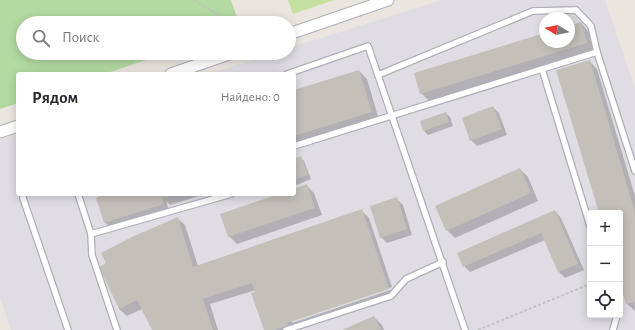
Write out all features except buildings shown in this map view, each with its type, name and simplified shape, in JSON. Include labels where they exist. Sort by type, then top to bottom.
[{"type":"street","points":[[296,32],[388,0]]},
{"type":"street","points":[[177,72],[212,60]]},
{"type":"street","points":[[0,132],[16,127]]},
{"type":"lane","points":[[378,75],[533,11],[576,10],[591,26],[597,52],[635,171]]},
{"type":"lane","points":[[294,72],[368,46],[465,330]]},
{"type":"lane","points":[[296,145],[597,52]]},
{"type":"lane","points":[[542,69],[587,216]]},
{"type":"lane","points":[[23,196],[68,330]]},
{"type":"lane","points":[[79,196],[91,234],[92,255],[117,330]]},
{"type":"lane","points":[[91,234],[223,196]]},
{"type":"lane","points":[[286,330],[391,296],[406,279],[443,262]]},
{"type":"lane","points":[[613,330],[616,318]]},
{"type":"path","points":[[194,0],[220,16]]},
{"type":"path","points":[[478,330],[587,285]]},
{"type":"shaded area","points":[[442,0],[605,0],[635,88],[635,330],[11,330],[0,297],[0,140],[16,135],[16,196],[296,196],[296,72],[214,72],[253,60],[296,60],[296,46]]},
{"type":"green space","points":[[0,0],[231,0],[237,16],[16,16],[16,60],[146,60],[110,72],[16,72],[16,104],[0,109]]},
{"type":"green space","points":[[288,0],[334,0],[293,14]]}]
